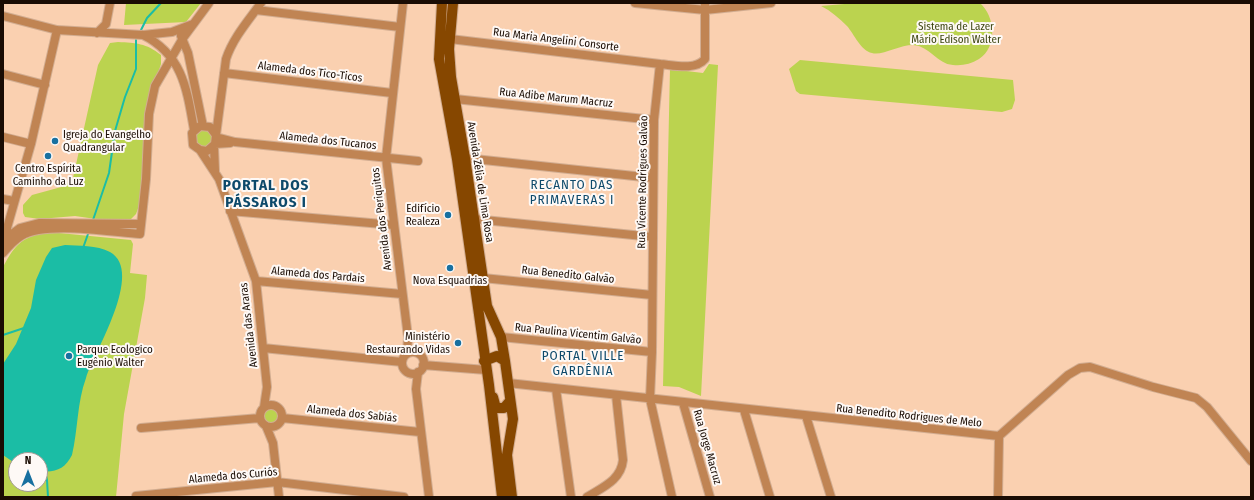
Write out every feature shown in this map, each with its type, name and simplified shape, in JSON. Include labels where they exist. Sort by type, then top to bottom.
[{"type":"main road","name":"Avenida Zélia de Lima Rosa","points":[[442,3],[439,59],[457,159],[485,366],[489,385],[502,497]]},
{"type":"main road","name":"Avenida Zélia de Lima Rosa","points":[[452,3],[450,39],[451,77],[466,158],[487,306],[501,337],[505,361],[513,426],[507,455],[512,497]]},
{"type":"main road","points":[[485,366],[497,356],[505,361]]},
{"type":"main road","name":"Avenida Zélia de Lima Rosa","points":[[489,385],[493,390],[494,404],[496,408],[504,408],[510,401]]},
{"type":"street","points":[[97,33],[106,24],[110,3]]},
{"type":"street","points":[[6,242],[46,229],[140,234],[151,99],[154,86],[183,38],[209,3]]},
{"type":"street","name":"Avenida das Araras","points":[[215,171],[215,141],[220,115],[226,59],[233,41],[261,3]]},
{"type":"street","name":"Avenida dos Periquitos","points":[[403,3],[386,158],[402,294],[408,337],[412,353]]},
{"type":"street","points":[[635,3],[705,6],[771,3]]},
{"type":"street","points":[[660,64],[693,66],[705,60],[705,6]]},
{"type":"street","points":[[256,10],[400,27]]},
{"type":"street","points":[[3,16],[57,30],[143,35],[172,32],[194,24]]},
{"type":"street","points":[[3,254],[7,228],[31,144],[57,30]]},
{"type":"street","points":[[143,35],[164,49],[171,57],[181,74],[187,92],[194,130],[191,141],[195,147],[200,150],[207,150],[215,141],[206,126],[183,38],[172,32]]},
{"type":"street","points":[[164,49],[165,38],[172,32]]},
{"type":"street","name":"Rua Maria Angelini Consorte","points":[[450,39],[660,64]]},
{"type":"street","name":"Rua Vicente Rodrigues Galvão","points":[[660,64],[654,120],[652,352],[650,399],[672,497]]},
{"type":"street","name":"Alameda dos Tico-Ticos","points":[[224,73],[392,93]]},
{"type":"street","points":[[3,74],[45,85]]},
{"type":"street","points":[[187,92],[196,89]]},
{"type":"street","name":"Rua Adibe Marum Macruz","points":[[455,99],[654,120]]},
{"type":"street","points":[[194,130],[206,126],[220,115]]},
{"type":"street","points":[[3,137],[31,144]]},
{"type":"street","name":"Alameda dos Tucanos","points":[[215,141],[418,161]]},
{"type":"street","name":"Avenida das Araras","points":[[200,150],[215,171],[256,281],[267,388]]},
{"type":"street","points":[[466,158],[653,178]]},
{"type":"street","points":[[3,199],[14,201]]},
{"type":"street","points":[[230,211],[394,226]]},
{"type":"street","points":[[474,219],[653,237]]},
{"type":"street","points":[[6,242],[20,228],[38,223],[141,224]]},
{"type":"street","name":"Rua Benedito Galvão","points":[[483,278],[652,295]]},
{"type":"street","name":"Alameda dos Pardais","points":[[256,281],[402,294]]},
{"type":"street","name":"Rua Paulina Vicentim Galvão","points":[[501,337],[652,352]]},
{"type":"street","points":[[263,348],[402,362],[412,353],[423,359],[423,365]]},
{"type":"street","points":[[402,362],[404,369],[414,372]]},
{"type":"street","points":[[414,372],[423,365],[485,366]]},
{"type":"street","points":[[998,497],[999,436],[1068,375],[1080,368],[1090,367],[1153,388],[1196,398],[1207,406],[1251,461]]},
{"type":"street","points":[[414,372],[429,497]]},
{"type":"street","name":"Rua Benedito Rodrigues de Melo","points":[[508,384],[999,436]]},
{"type":"street","points":[[267,388],[273,405],[281,411],[282,418],[275,426],[273,443],[279,497]]},
{"type":"street","points":[[267,388],[264,406],[260,412],[260,418],[266,426],[273,443]]},
{"type":"street","points":[[556,389],[570,497]]},
{"type":"street","points":[[587,497],[619,475],[622,469],[623,460],[616,395]]},
{"type":"street","name":"Rua Jorge Macruz","points":[[683,403],[710,497]]},
{"type":"street","points":[[264,406],[273,405]]},
{"type":"street","points":[[744,410],[770,497]]},
{"type":"street","points":[[806,416],[831,497]]},
{"type":"street","points":[[141,428],[260,418]]},
{"type":"street","name":"Alameda dos Sabiás","points":[[282,418],[420,432]]},
{"type":"street","points":[[266,426],[275,426]]},
{"type":"street","name":"Alameda dos Curiós","points":[[136,496],[277,482],[404,497]]},
{"type":"green space","points":[[126,3],[201,3],[186,22],[124,25]]},
{"type":"green space","name":"Sistema de Lazer Mário Edison Walter","points":[[856,3],[980,3],[989,16],[992,39],[985,54],[976,61],[963,65],[947,64],[942,62],[924,48],[913,45],[876,54],[868,52],[861,46],[841,20],[832,12],[821,6]]},
{"type":"green space","points":[[118,42],[141,44],[161,55],[161,64],[157,76],[140,203],[136,214],[131,219],[103,220],[75,216],[40,219],[25,217],[23,213],[23,205],[32,195],[65,186],[73,178],[98,65],[110,43]]},
{"type":"green space","points":[[800,60],[1013,80],[1015,100],[1012,109],[1002,112],[800,94],[796,91],[789,69]]},
{"type":"green space","points":[[709,64],[718,65],[701,396],[679,387],[663,386],[670,69],[703,73]]},
{"type":"green space","points":[[199,130],[208,130],[214,137],[208,148],[196,145],[194,135]]},
{"type":"green space","name":"Parque Ecologico Eugênio Walter","points":[[49,232],[131,240],[133,244],[130,273],[147,275],[145,298],[124,414],[116,497],[3,497],[3,267],[16,247],[21,242],[32,236]]},
{"type":"green space","points":[[271,405],[278,408],[281,415],[278,422],[271,425],[264,422],[261,415],[264,408]]},
{"type":"water","points":[[65,245],[82,246],[93,247],[110,252],[119,262],[122,276],[120,294],[114,313],[83,387],[72,455],[63,467],[55,471],[48,471],[48,452],[8,452],[8,458],[3,455],[3,364],[16,344],[31,308],[36,280],[46,257],[52,248]]},
{"type":"waterway","points":[[141,30],[147,18],[161,3]]},
{"type":"waterway","points":[[93,220],[109,173],[115,131],[125,97],[136,69],[136,40]]},
{"type":"waterway","points":[[83,248],[88,234]]},
{"type":"waterway","points":[[3,335],[24,328]]},
{"type":"waterway","points":[[48,492],[48,497]]},
{"type":"place","name":"Igreja do Evangelho Quadrangular","points":[[55,141]]},
{"type":"place","name":"Centro Espírita Caminho da Luz","points":[[48,156]]},
{"type":"place","name":"Edifício Realeza","points":[[448,215]]},
{"type":"place","name":"Nova Esquadrias","points":[[450,268]]},
{"type":"place","name":"Ministério Restaurando Vidas","points":[[458,343]]},
{"type":"place","name":"Parque Ecologico Eugênio Walter","points":[[69,356]]},
{"type":"district","name":"RECANTO DAS PRIMAVERAS I","points":[[572,192]]},
{"type":"district","name":"PORTAL DOS PÁSSAROS I","points":[[266,194]]},
{"type":"district","name":"PORTAL VILLE GARDÊNIA","points":[[583,364]]}]
